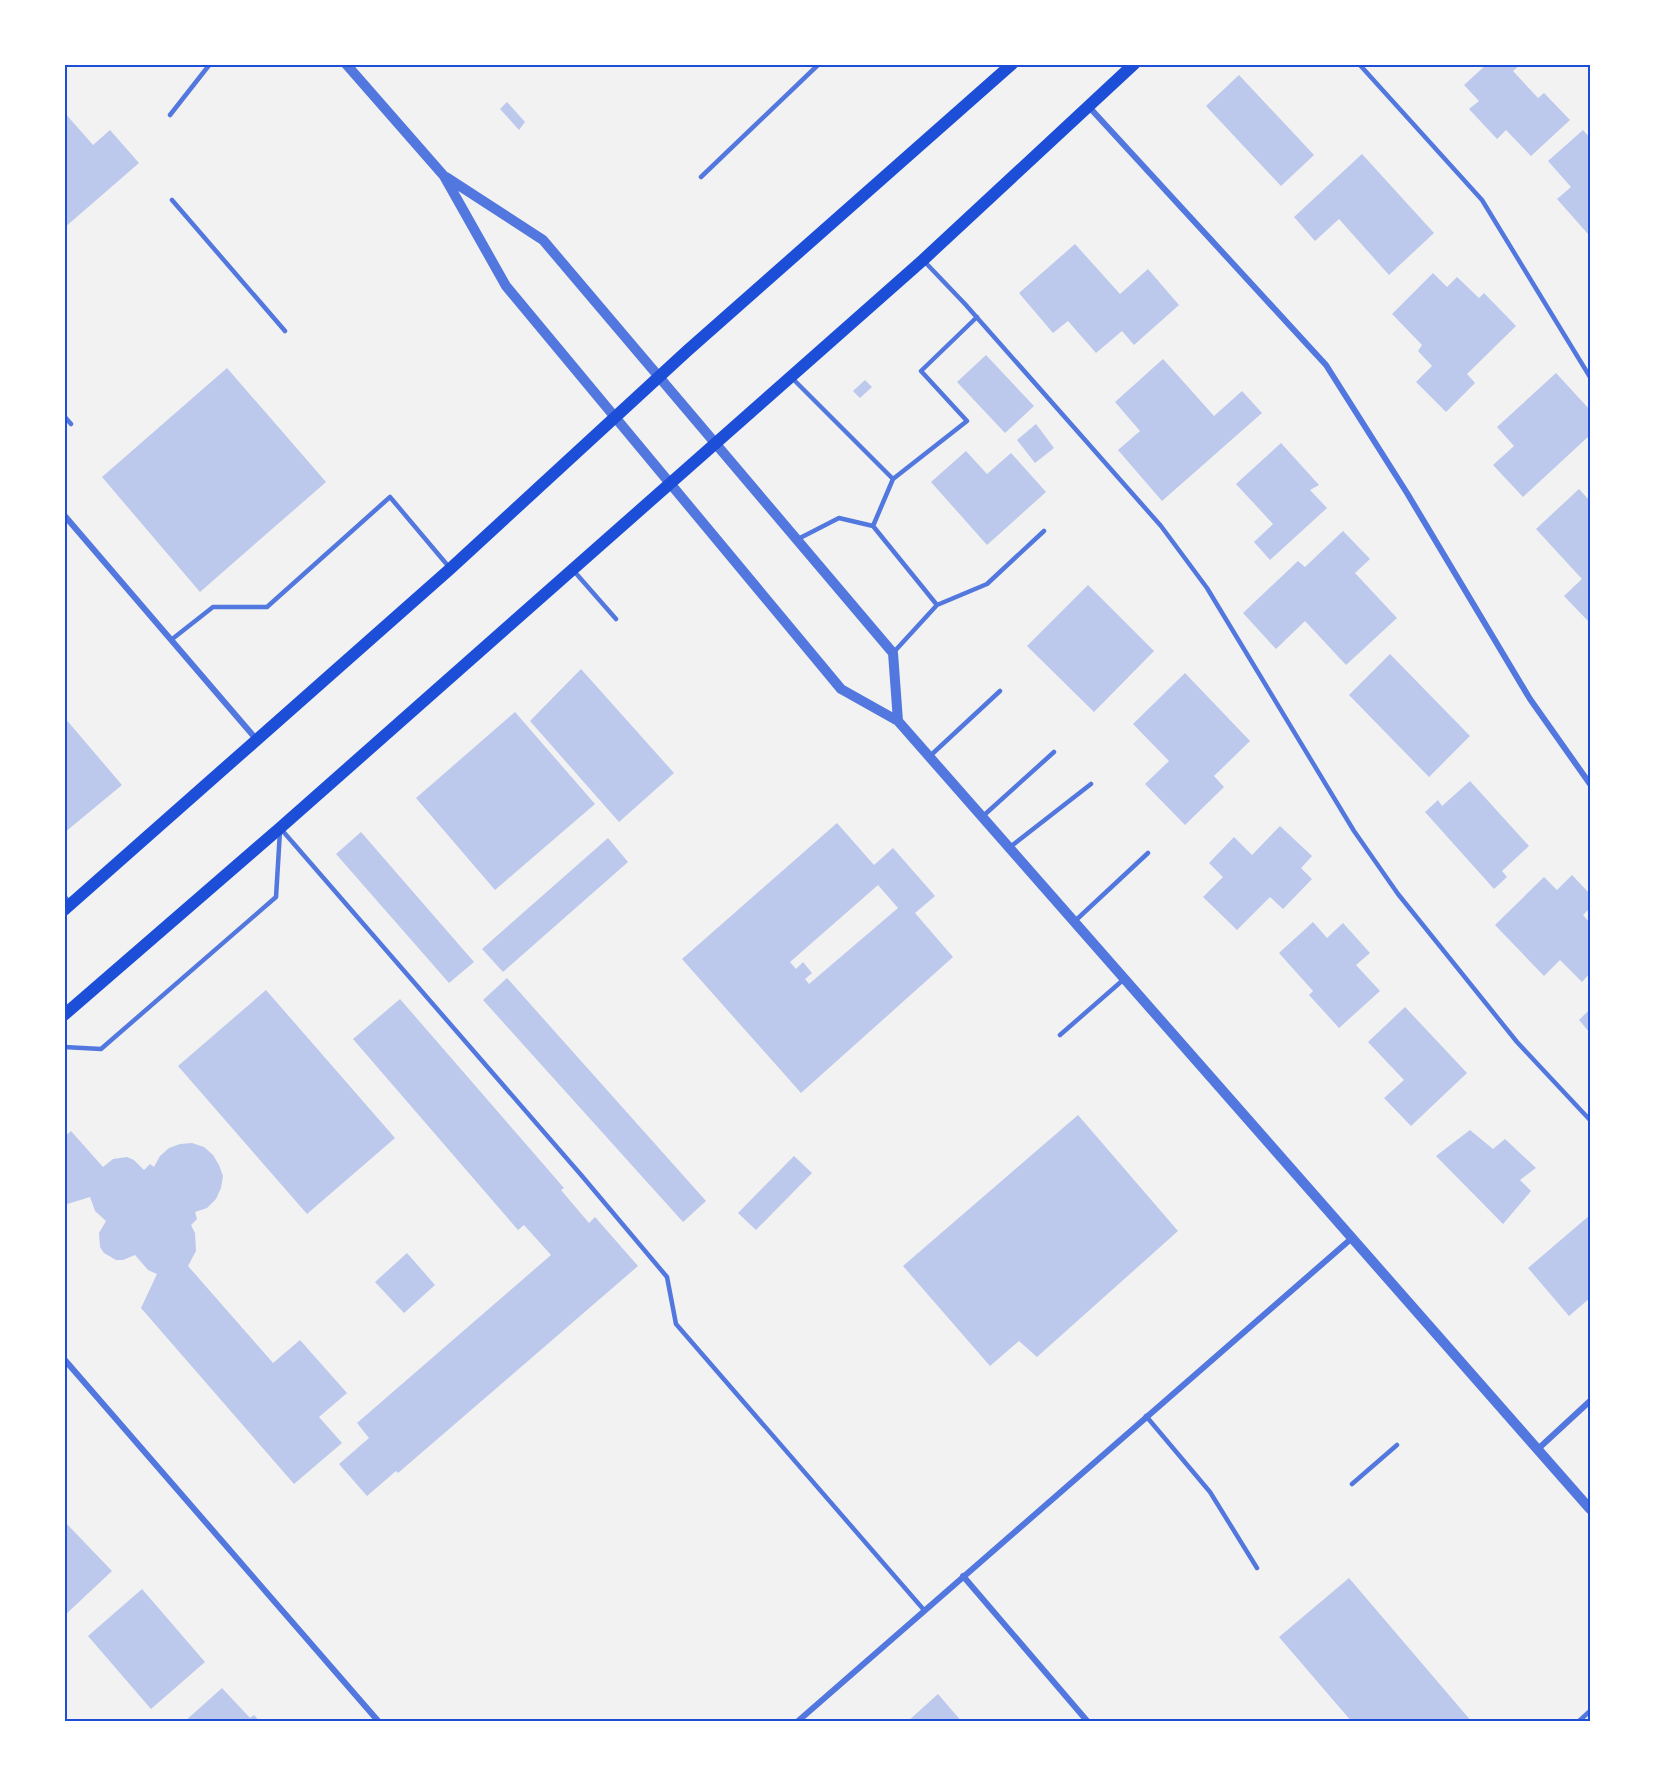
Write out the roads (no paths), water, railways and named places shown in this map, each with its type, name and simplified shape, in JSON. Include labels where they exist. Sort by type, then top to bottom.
[{"type":"main road","points":[[67,903],[257,740],[450,569],[658,377],[1012,64]]},
{"type":"main road","points":[[64,1016],[923,260],[1090,108],[1134,64]]},
{"type":"street","points":[[346,64],[444,176],[506,286],[841,689],[898,721],[930,756],[1590,1509]]},
{"type":"street","points":[[1090,108],[1326,365],[1407,493],[1530,699],[1590,784]]},
{"type":"street","points":[[444,176],[543,240],[893,653],[898,721]]},
{"type":"street","points":[[64,515],[257,740]]},
{"type":"street","points":[[797,1722],[1352,1238]]},
{"type":"street","points":[[64,1359],[379,1722]]},
{"type":"street","points":[[1538,1449],[1590,1401]]},
{"type":"street","points":[[963,1576],[1088,1722]]},
{"type":"lane","points":[[170,115],[210,64]]},
{"type":"lane","points":[[701,177],[819,64]]},
{"type":"lane","points":[[1359,64],[1482,200],[1590,377]]},
{"type":"lane","points":[[172,200],[285,331]]},
{"type":"lane","points":[[923,260],[977,317],[1161,526],[1207,588],[1354,831],[1398,894],[1517,1042],[1590,1120]]},
{"type":"lane","points":[[873,526],[893,479],[967,421],[921,371],[977,317]]},
{"type":"lane","points":[[791,377],[893,479]]},
{"type":"lane","points":[[64,416],[71,424]]},
{"type":"lane","points":[[171,640],[213,607],[267,607],[390,497],[450,569]]},
{"type":"lane","points":[[797,540],[838,518],[873,526],[937,605]]},
{"type":"lane","points":[[893,653],[937,605],[987,584],[1044,531]]},
{"type":"lane","points":[[573,570],[616,620]]},
{"type":"lane","points":[[930,756],[1000,691]]},
{"type":"lane","points":[[982,816],[1054,752]]},
{"type":"lane","points":[[1010,848],[1091,784]]},
{"type":"lane","points":[[64,1047],[101,1049],[276,897],[280,828]]},
{"type":"lane","points":[[280,828],[567,1158],[667,1278],[676,1324],[924,1610]]},
{"type":"lane","points":[[1075,921],[1148,853]]},
{"type":"lane","points":[[1060,1035],[1124,979]]},
{"type":"lane","points":[[1146,1416],[1210,1492],[1257,1568]]},
{"type":"lane","points":[[1352,1484],[1397,1446]]},
{"type":"lane","points":[[1578,1722],[1590,1711]]}]
